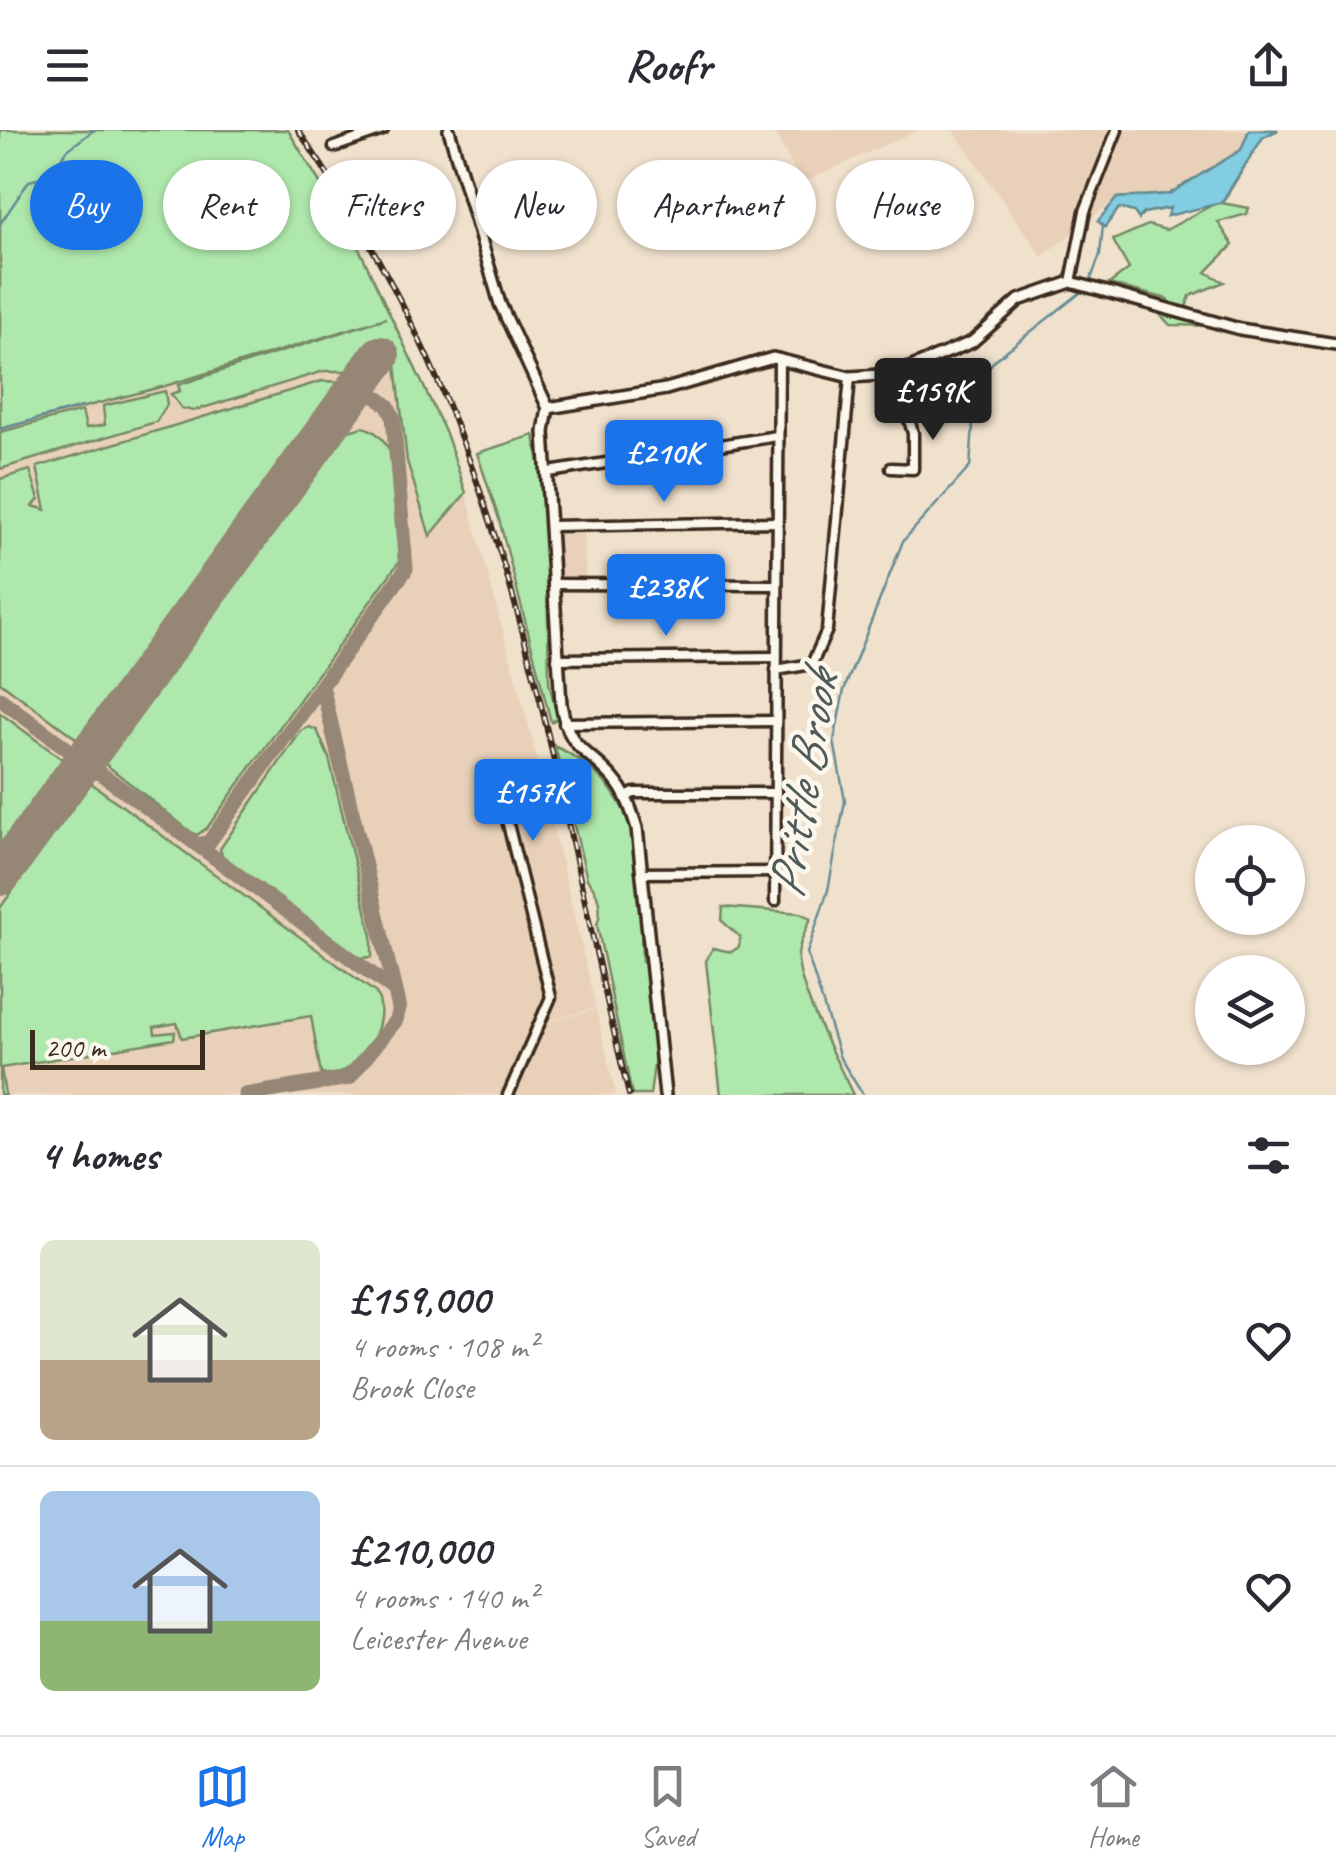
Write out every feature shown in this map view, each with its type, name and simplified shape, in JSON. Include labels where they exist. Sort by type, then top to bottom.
[{"type":"street","points":[[334,147],[383,130]]},
{"type":"street","points":[[449,130],[500,304],[548,408],[544,432],[564,724],[574,746],[612,777],[626,797],[637,828],[666,1095]]},
{"type":"street","points":[[1076,282],[1086,212],[1116,130]]},
{"type":"street","points":[[548,408],[666,389],[748,363],[780,360],[850,377],[895,374],[972,342],[1018,300],[1076,282],[1240,328],[1336,344]]},
{"type":"street","points":[[775,900],[780,360]]},
{"type":"street","points":[[891,468],[913,469],[914,449],[895,374]]},
{"type":"street","points":[[776,670],[812,664],[827,630],[850,377]]},
{"type":"street","points":[[549,472],[777,436]]},
{"type":"street","points":[[551,526],[777,522]]},
{"type":"street","points":[[553,584],[776,585]]},
{"type":"street","points":[[557,658],[775,656]]},
{"type":"street","points":[[564,724],[774,721]]},
{"type":"street","points":[[626,797],[634,793],[776,793]]},
{"type":"street","points":[[502,800],[550,992],[550,1006],[540,1018],[508,1095]]},
{"type":"street","points":[[644,873],[776,872]]},
{"type":"shaded area","points":[[773,130],[918,130],[852,160],[836,160],[836,167],[816,177],[816,160],[789,160]]},
{"type":"shaded area","points":[[953,130],[1250,130],[1241,150],[1169,195],[1117,198],[1042,257]]},
{"type":"shaded area","points":[[391,316],[447,436],[466,493],[533,742],[596,1008],[538,1024],[503,1095],[0,1095],[0,429],[165,386]]},
{"type":"shaded area","points":[[583,525],[586,584],[553,584],[551,526]]},
{"type":"shaded area","points":[[596,1009],[616,1095],[513,1095],[545,1023]]},
{"type":"green space","points":[[0,130],[288,130],[310,166],[310,250],[360,250],[447,436],[466,493],[430,536],[407,461],[396,365],[371,346],[357,356],[350,371],[324,371],[193,411],[181,408],[171,394],[180,391],[178,385],[386,318],[165,386],[0,429]]},
{"type":"green space","points":[[1249,130],[1278,130],[1263,137],[1222,203],[1249,208],[1247,214],[1218,222],[1233,245],[1206,272],[1224,282],[1190,296],[1186,307],[1214,326],[1170,325],[1159,313],[1168,299],[1109,284],[1129,269],[1113,240],[1148,225],[1166,230],[1214,204],[1167,216],[1170,208],[1143,213],[1139,219],[1134,212],[1119,208],[1105,227],[1098,221],[1117,198],[1169,194],[1241,150]]},
{"type":"green space","points":[[322,381],[344,382],[81,742],[0,682],[0,479],[30,470],[39,499],[33,506],[46,510],[37,467]]},
{"type":"green space","points":[[165,391],[167,405],[156,422],[0,469],[0,432],[82,411],[86,428],[105,425],[103,406]]},
{"type":"green space","points":[[363,427],[377,434],[394,463],[404,555],[207,828],[197,835],[104,763],[348,431]]},
{"type":"green space","points":[[534,435],[546,501],[549,683],[558,718],[551,722],[499,519],[477,453]]},
{"type":"green space","points":[[0,713],[66,762],[0,853]]},
{"type":"green space","points":[[309,727],[317,730],[329,758],[372,936],[372,957],[357,958],[223,858],[220,849],[301,731]]},
{"type":"green space","points":[[555,746],[586,765],[609,786],[624,811],[633,838],[641,897],[642,962],[648,965],[656,1051],[650,1095],[632,1095],[597,925],[599,901],[587,879]]},
{"type":"green space","points":[[91,783],[376,993],[380,1019],[376,1034],[359,1059],[348,1069],[321,1074],[311,1016],[182,1038],[177,1023],[154,1027],[155,1034],[175,1032],[174,1039],[1,1068],[5,1095],[0,1095],[0,908]]},
{"type":"green space","points":[[723,907],[800,913],[811,918],[798,955],[804,987],[853,1095],[721,1095],[706,961],[713,948],[731,952],[739,947],[740,937],[722,921]]},
{"type":"water","points":[[1249,130],[1278,130],[1263,137],[1221,203],[1167,216],[1170,208],[1143,213],[1139,219],[1134,212],[1119,208],[1105,227],[1098,221],[1117,198],[1169,194],[1241,150]]},
{"type":"waterway","points":[[0,224],[29,181],[50,176],[66,151],[94,130]]},
{"type":"waterway","name":"Prittle Brook","points":[[1089,284],[1100,255],[1103,225]]},
{"type":"waterway","name":"Prittle Brook","points":[[863,1095],[840,1058],[807,953],[828,890],[845,801],[834,741],[844,690],[903,541],[970,467],[976,382],[996,359],[1084,290]]},
{"type":"waterway","points":[[0,429],[82,407]]},
{"type":"taxiway","points":[[198,845],[209,842],[406,569],[393,417],[388,406],[374,395],[355,398],[343,407]]},
{"type":"taxiway","points":[[245,1095],[349,1078],[396,1020],[399,1008],[322,686]]},
{"type":"taxiway","points":[[0,699],[395,991]]},
{"type":"taxiway","points":[[72,752],[86,753],[95,746]]},
{"type":"taxiway","points":[[71,779],[80,771],[96,771]]},
{"type":"runway","points":[[0,876],[380,356]]},
{"type":"railway","points":[[298,130],[399,298],[441,387],[476,479],[501,554],[542,708],[629,1095]]}]
